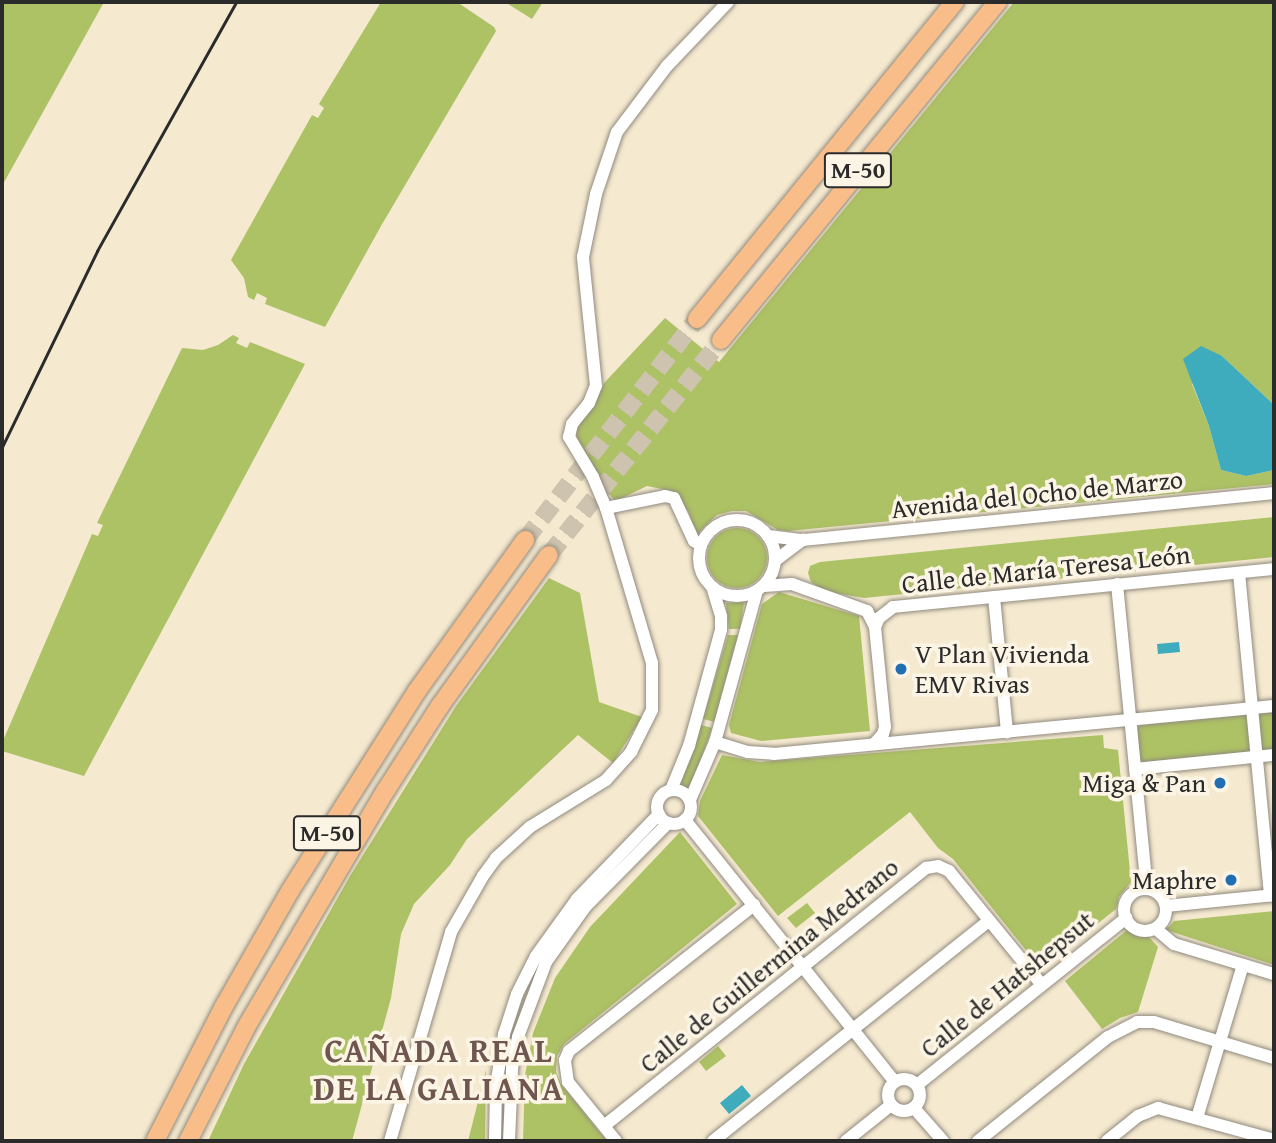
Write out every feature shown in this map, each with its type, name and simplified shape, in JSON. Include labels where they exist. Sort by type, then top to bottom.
[{"type":"highway","points":[[889,86],[941,2]]},
{"type":"highway","name":"M-50","points":[[697,319],[956,2]]},
{"type":"highway","name":"M-50","points":[[721,340],[998,2]]},
{"type":"highway","name":"M-50","points":[[155,1141],[223,1008],[290,891],[417,691],[525,541]]},
{"type":"highway","name":"M-50","points":[[188,1141],[248,1024],[386,790],[440,706],[549,555]]},
{"type":"street","points":[[390,1141],[451,932],[483,876],[495,858],[530,827],[606,780],[632,752],[652,710],[652,663],[606,508],[593,477],[569,437],[572,424],[589,402],[596,386],[583,257],[596,194],[617,132],[667,66],[728,2]]},
{"type":"street","name":"Avenida del Ocho de Marzo","points":[[768,536],[803,541],[1274,493]]},
{"type":"street","points":[[606,508],[665,496],[674,498],[694,541],[701,545]]},
{"type":"street","points":[[663,818],[659,798],[671,790],[689,746],[721,630],[721,616],[712,587],[700,568],[701,545],[710,531],[734,520],[751,522],[768,536],[776,560],[773,571],[760,588],[715,741],[690,800],[691,811],[685,820]]},
{"type":"street","name":"Avenida del Ocho de Marzo","points":[[776,560],[803,541]]},
{"type":"street","name":"Calle de María Teresa León","points":[[760,588],[792,584],[821,597],[861,608],[875,627],[879,618],[893,607],[1274,569]]},
{"type":"street","points":[[1166,906],[1272,895],[1239,573]]},
{"type":"street","points":[[1117,584],[1147,889]]},
{"type":"street","points":[[712,587],[734,596],[760,588]]},
{"type":"street","points":[[994,597],[1007,733]]},
{"type":"street","points":[[874,744],[883,734],[885,727],[875,627]]},
{"type":"street","points":[[715,741],[761,754],[1274,706]]},
{"type":"street","points":[[885,727],[899,743]]},
{"type":"street","points":[[1135,769],[1274,755]]},
{"type":"street","points":[[671,790],[681,791],[690,800]]},
{"type":"street","points":[[509,1141],[512,1068],[518,1037],[546,962],[586,906],[663,818]]},
{"type":"street","points":[[495,1141],[495,1087],[504,1034],[517,994],[536,956],[578,899],[663,818],[685,820],[894,1081]]},
{"type":"street","name":"Calle de Guillermina Medrano","points":[[604,1126],[932,866],[949,871],[1041,985]]},
{"type":"street","points":[[1147,889],[1159,894],[1166,906],[1165,919],[1156,929],[1142,931],[1126,918],[1125,906],[1130,895],[1147,889]]},
{"type":"street","points":[[617,1141],[568,1082],[565,1060],[569,1051],[754,905]]},
{"type":"street","name":"Calle de Hatshepsut","points":[[917,1085],[1126,918]]},
{"type":"street","points":[[713,1141],[989,921]]},
{"type":"street","points":[[1156,929],[1174,944],[1274,974]]},
{"type":"street","points":[[1197,1118],[1243,965]]},
{"type":"street","points":[[978,1141],[1108,1037],[1129,1024],[1154,1022],[1274,1058]]},
{"type":"street","points":[[904,1078],[917,1085],[921,1094],[914,1108],[899,1111],[891,1105],[888,1090],[894,1081],[904,1078]]},
{"type":"street","points":[[846,1141],[891,1105]]},
{"type":"street","points":[[914,1108],[943,1141]]},
{"type":"street","points":[[1107,1141],[1148,1110],[1170,1110],[1274,1140]]},
{"type":"green space","points":[[2,2],[104,2],[2,186]]},
{"type":"green space","points":[[381,2],[457,2],[496,31],[325,327],[265,304],[267,298],[257,293],[254,300],[248,297],[244,278],[231,260],[312,115],[318,118],[324,108],[319,104]]},
{"type":"green space","points":[[505,2],[543,2],[532,19]]},
{"type":"green space","points":[[1014,2],[1274,2],[1274,405],[1222,356],[1192,384],[1209,426],[1221,470],[1246,476],[1274,470],[1274,484],[788,531],[778,530],[746,511],[732,511],[717,515],[696,535],[689,513],[672,491],[647,486],[616,501],[607,492],[577,441],[576,431],[605,382],[665,318],[719,362]]},
{"type":"green space","points":[[233,335],[239,338],[236,343],[247,348],[250,342],[305,364],[84,776],[2,751],[2,743],[92,534],[98,536],[103,525],[97,523],[182,348],[203,350],[218,345]]},
{"type":"green space","points":[[1274,517],[1274,557],[864,598],[824,591],[811,582],[808,573],[810,566],[820,562]]},
{"type":"green space","points":[[737,528],[754,533],[762,541],[767,558],[762,575],[754,583],[737,588],[720,583],[712,575],[707,558],[712,541],[720,533]]},
{"type":"green space","points":[[549,578],[580,593],[599,702],[642,717],[613,763],[578,735],[467,839],[450,865],[414,904],[401,934],[391,998],[352,1141],[208,1141],[244,1064],[350,876],[456,706]]},
{"type":"green space","points":[[779,592],[859,616],[870,731],[761,741],[731,733],[729,725],[762,604]]},
{"type":"green space","points":[[744,602],[740,629],[729,629],[726,603]]},
{"type":"green space","points":[[728,635],[739,635],[715,722],[703,719]]},
{"type":"green space","points":[[1274,712],[1274,749],[1144,762],[1139,759],[1137,729],[1141,725]]},
{"type":"green space","points":[[701,725],[712,728],[690,791],[680,786]]},
{"type":"green space","points":[[1103,735],[1104,748],[1118,750],[1131,882],[1119,897],[1116,909],[1041,969],[953,859],[938,848],[910,812],[778,916],[698,816],[700,801],[722,755],[760,762]]},
{"type":"green space","points":[[680,832],[737,904],[564,1044],[557,1056],[556,1072],[561,1084],[607,1141],[523,1141],[525,1075],[533,1033],[555,978],[590,927]]},
{"type":"green space","points":[[807,903],[815,913],[796,928],[787,918]]},
{"type":"green space","points":[[1274,911],[1274,965],[1166,930],[1174,921]]},
{"type":"green space","points":[[1127,930],[1149,937],[1158,947],[1138,1012],[1120,1018],[1102,1029],[1065,981]]},
{"type":"green space","points":[[718,1046],[726,1056],[706,1071],[699,1062]]},
{"type":"green space","points":[[486,1070],[485,1141],[468,1141]]},
{"type":"water","points":[[1201,346],[1222,356],[1274,405],[1274,470],[1246,476],[1221,470],[1209,426],[1183,359]]},
{"type":"water","points":[[1179,642],[1180,652],[1158,654],[1157,644]]},
{"type":"water","points":[[742,1085],[751,1096],[729,1114],[720,1103]]},
{"type":"tunnel","points":[[525,540],[697,319]]},
{"type":"tunnel","points":[[549,555],[721,340]]},
{"type":"railway","points":[[2,447],[97,251],[236,2]]},
{"type":"place","name":"V Plan Vivienda EMV Rivas","points":[[901,669]]},
{"type":"place","name":"Miga & Pan","points":[[1220,783]]},
{"type":"place","name":"Maphre","points":[[1231,880]]},
{"type":"district","name":"CAÑADA REAL DE LA GALIANA","points":[[439,1070]]}]
